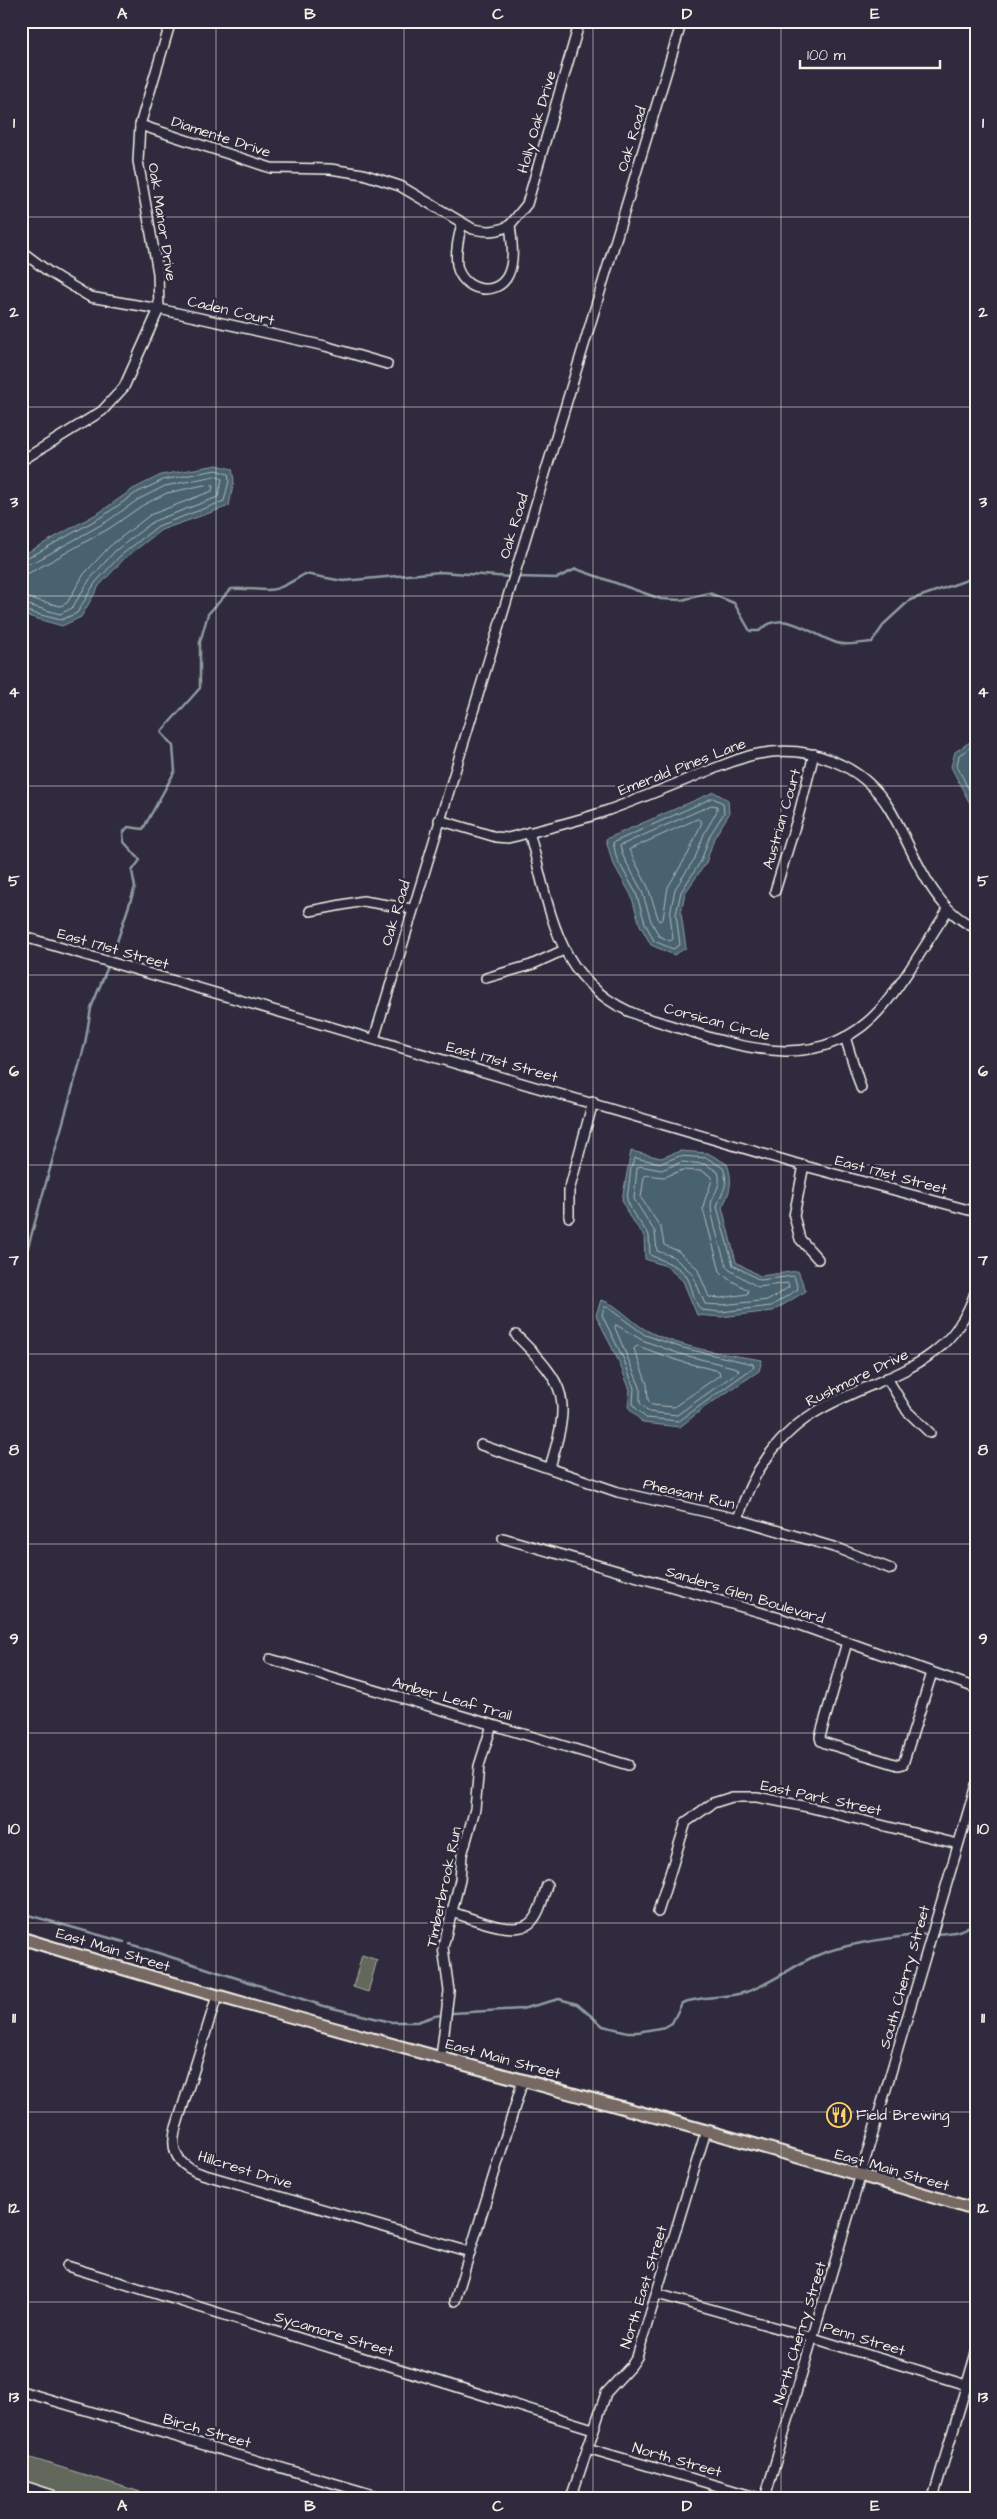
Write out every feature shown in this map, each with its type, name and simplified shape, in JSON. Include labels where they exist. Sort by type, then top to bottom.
[{"type":"main road","name":"East Main Street","points":[[21,1938],[217,1996],[706,2131],[976,2210]]},
{"type":"street","name":"Oak Manor Drive","points":[[21,461],[102,411],[124,387],[159,309],[158,273],[138,162],[140,125],[171,21]]},
{"type":"street","name":"Holly Oak Drive","points":[[510,225],[527,204],[580,21]]},
{"type":"street","name":"Oak Road","points":[[374,1039],[682,21]]},
{"type":"street","name":"Diamente Drive","points":[[140,125],[271,168],[330,169],[363,174],[400,186],[473,229],[486,231],[502,230],[510,225]]},
{"type":"street","points":[[462,223],[457,264],[460,275],[467,282],[481,290],[495,287],[508,276],[512,256],[510,225]]},
{"type":"street","name":"Caden Court","points":[[21,251],[90,297],[159,309],[325,346],[387,364]]},
{"type":"street","name":"Emerald Pines Lane","points":[[439,820],[496,837],[508,838],[601,813],[756,754],[789,751],[814,754],[841,764],[858,775],[883,798],[936,894],[948,910],[964,923],[976,928]]},
{"type":"street","name":"Austrian Court","points":[[775,891],[799,813],[814,754]]},
{"type":"street","name":"Corsican Circle","points":[[529,832],[564,950],[576,970],[592,989],[623,1010],[640,1016],[772,1052],[806,1050],[845,1037],[872,1018],[885,1004],[948,910]]},
{"type":"street","points":[[310,911],[363,901],[388,903],[412,909]]},
{"type":"street","name":"East 171st Street","points":[[21,936],[593,1102],[804,1166],[976,1212]]},
{"type":"street","points":[[486,978],[531,966],[564,950]]},
{"type":"street","points":[[845,1037],[861,1088]]},
{"type":"street","points":[[569,1217],[569,1191],[593,1102]]},
{"type":"street","points":[[804,1166],[794,1216],[800,1239],[818,1259]]},
{"type":"street","name":"Rushmore Drive","points":[[738,1519],[743,1500],[758,1472],[786,1436],[821,1409],[926,1359],[949,1341],[966,1315],[976,1290]]},
{"type":"street","points":[[516,1335],[547,1366],[560,1391],[563,1418],[550,1467]]},
{"type":"street","points":[[887,1378],[906,1411],[930,1433]]},
{"type":"street","name":"Pheasant Run","points":[[482,1445],[618,1492],[738,1519],[840,1548],[891,1569]]},
{"type":"street","name":"Sanders Glen Boulevard","points":[[503,1538],[780,1618],[976,1688]]},
{"type":"street","points":[[847,1642],[820,1735],[823,1743],[898,1765],[903,1764],[932,1673]]},
{"type":"street","name":"Amber Leaf Trail","points":[[270,1659],[628,1765]]},
{"type":"street","name":"Timberbrook Run","points":[[441,2057],[448,2008],[448,1986],[443,1947],[460,1880],[462,1855],[475,1809],[479,1766],[492,1725]]},
{"type":"street","name":"South Cherry Street","points":[[861,2177],[976,1785]]},
{"type":"street","name":"East Park Street","points":[[658,1912],[686,1822],[713,1804],[732,1797],[757,1797],[808,1807],[958,1844]]},
{"type":"street","points":[[452,1912],[504,1928],[522,1928],[534,1918],[547,1884]]},
{"type":"street","name":"Hillcrest Drive","points":[[217,1996],[175,2130],[174,2152],[180,2162],[202,2174],[470,2252]]},
{"type":"street","points":[[455,2302],[523,2080]]},
{"type":"street","name":"North East Street","points":[[571,2498],[606,2393],[634,2362],[657,2294],[706,2131]]},
{"type":"street","name":"North Cherry Street","points":[[765,2498],[861,2177]]},
{"type":"street","name":"Sycamore Street","points":[[66,2266],[593,2428]]},
{"type":"street","name":"Penn Street","points":[[657,2294],[813,2338],[976,2388]]},
{"type":"street","points":[[933,2498],[976,2354]]},
{"type":"street","name":"Birch Street","points":[[21,2391],[384,2498]]},
{"type":"street","name":"North Street","points":[[587,2448],[760,2498]]},
{"type":"street","points":[[21,2485],[52,2495],[55,2498]]},
{"type":"shaded area","points":[[362,1955],[377,1960],[368,1992],[353,1987]]},
{"type":"shaded area","points":[[21,2455],[160,2498],[21,2498]]},
{"type":"water","points":[[217,465],[232,469],[234,480],[229,506],[161,530],[124,559],[99,586],[81,617],[62,626],[21,614],[21,556],[100,512],[133,489],[161,475]]},
{"type":"water","points":[[976,738],[976,815],[951,767],[955,752]]},
{"type":"water","points":[[714,792],[728,800],[729,814],[714,838],[706,863],[685,893],[681,913],[686,948],[674,955],[651,945],[640,925],[631,895],[612,861],[606,839]]},
{"type":"water","points":[[631,1151],[661,1158],[680,1151],[708,1153],[727,1164],[730,1186],[722,1207],[736,1262],[760,1276],[798,1271],[806,1291],[773,1311],[721,1317],[697,1315],[683,1281],[666,1266],[645,1259],[644,1236],[629,1216],[622,1200]]},
{"type":"water","points":[[601,1300],[613,1305],[640,1326],[659,1336],[703,1350],[762,1360],[759,1371],[705,1407],[680,1427],[643,1423],[628,1407],[630,1390],[619,1362],[596,1315]]},
{"type":"waterway","points":[[516,577],[557,578],[576,569],[661,599],[682,600],[709,593],[734,603],[750,631],[759,631],[768,624],[778,621],[787,622],[841,644],[872,642],[885,623],[910,600],[976,577]]},
{"type":"waterway","points":[[21,1272],[85,1044],[91,1008],[113,954],[135,887],[132,871],[140,860],[124,842],[123,833],[128,827],[143,829],[175,771],[173,746],[161,732],[200,688],[200,642],[208,614],[231,589],[272,590],[305,574],[343,581],[440,572],[511,577]]},
{"type":"waterway","points":[[21,1913],[124,1942]]},
{"type":"waterway","points":[[934,1934],[952,1933],[962,1930],[976,1920]]},
{"type":"waterway","points":[[130,1944],[324,2006],[391,2022],[417,2022],[453,2013],[522,2009],[559,1999],[577,2004],[603,2026],[628,2032],[638,2032],[665,2027],[672,2023],[682,2003],[746,1992],[826,1952],[870,1941],[929,1934]]},
{"type":"place","name":"Field Brewing","points":[[839,2115]]}]
